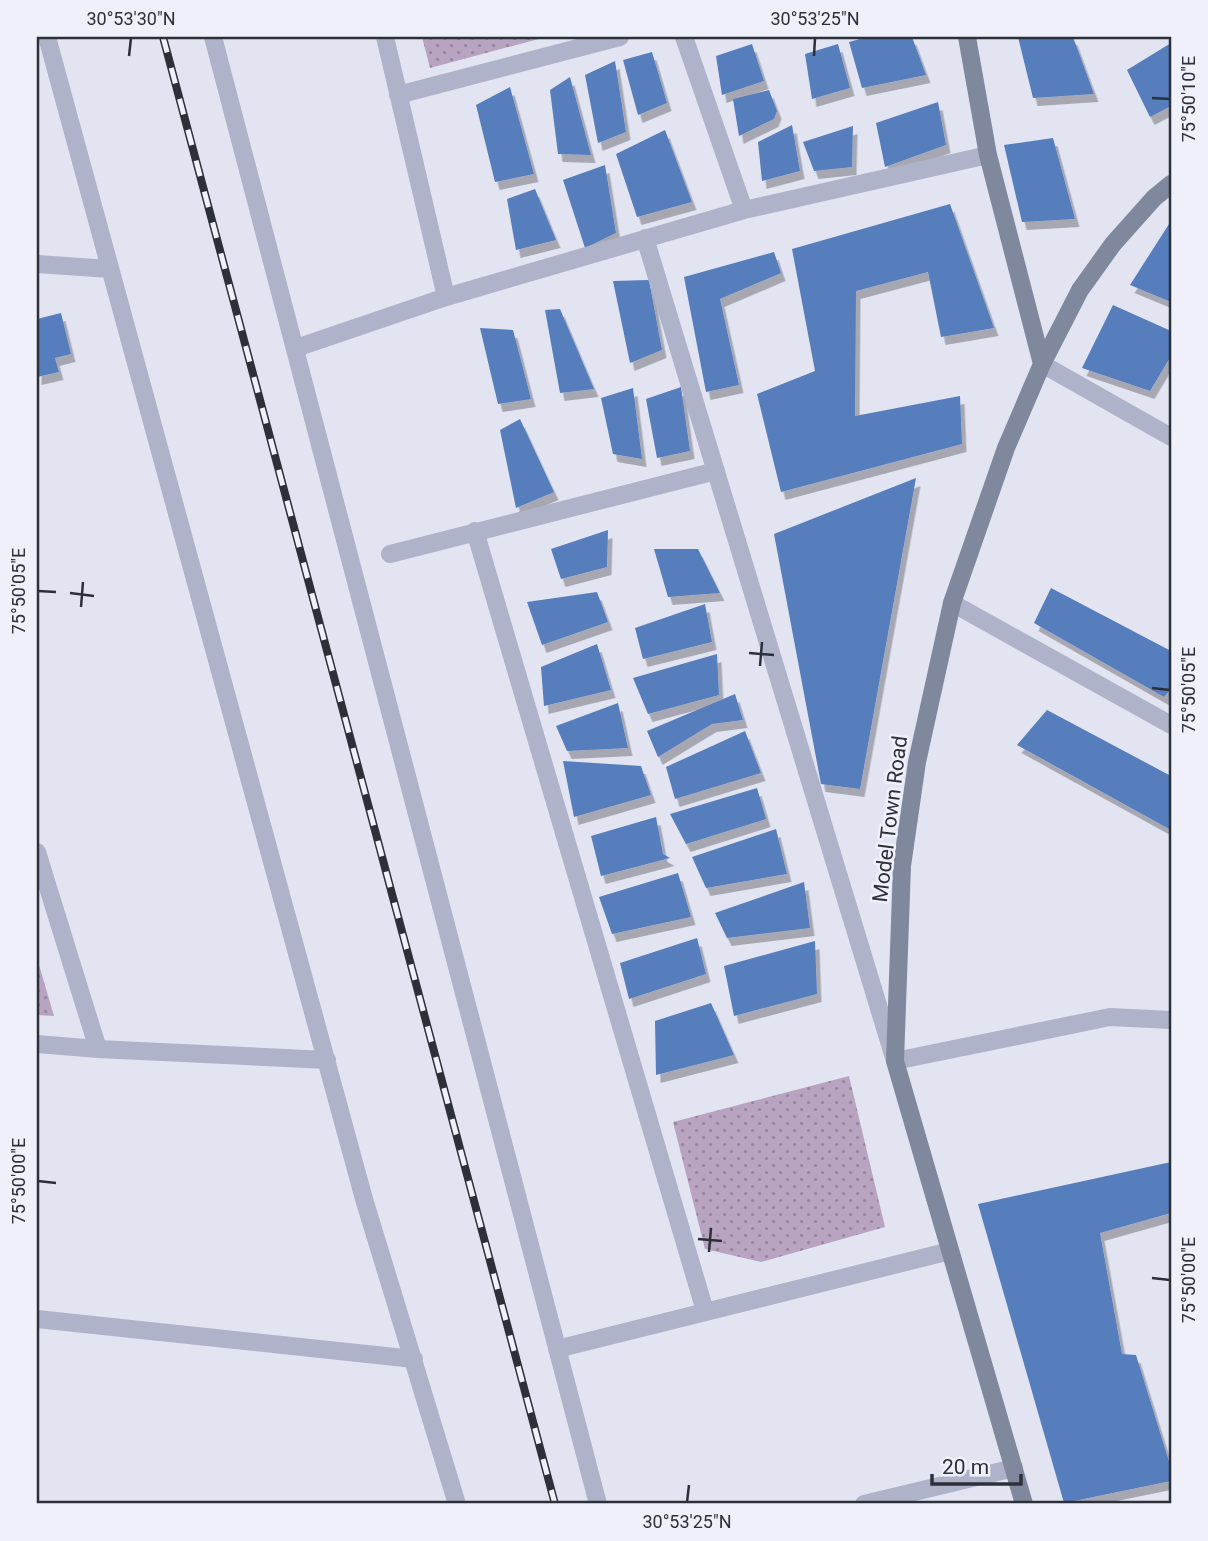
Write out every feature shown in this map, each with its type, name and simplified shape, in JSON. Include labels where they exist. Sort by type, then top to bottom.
[{"type":"street","points":[[47,37],[364,1199],[457,1504]]},
{"type":"street","points":[[213,37],[598,1504]]},
{"type":"street","points":[[385,37],[446,297]]},
{"type":"street","points":[[398,95],[620,37]]},
{"type":"street","points":[[684,37],[744,210]]},
{"type":"street","points":[[967,37],[988,155],[1042,364],[1171,437]]},
{"type":"street","points":[[296,348],[446,297],[744,210],[988,155]]},
{"type":"street","name":"Model Town Road","points":[[1024,1504],[895,1061],[902,866],[917,762],[952,603],[1006,448],[1042,364],[1080,290],[1113,244],[1154,198],[1171,184]]},
{"type":"street","points":[[645,238],[895,1061],[1110,1017],[1171,1020]]},
{"type":"street","points":[[37,264],[110,269]]},
{"type":"street","points":[[390,554],[716,471]]},
{"type":"street","points":[[475,531],[705,1311]]},
{"type":"street","points":[[952,603],[1171,725]]},
{"type":"street","points":[[37,852],[98,1049]]},
{"type":"street","points":[[37,1044],[327,1060]]},
{"type":"street","points":[[557,1349],[950,1251]]},
{"type":"street","points":[[37,1319],[414,1359]]},
{"type":"street","points":[[864,1504],[1014,1468]]},
{"type":"shaded area","points":[[422,37],[546,37],[430,68]]},
{"type":"shaded area","points":[[37,958],[54,1016],[37,1015]]},
{"type":"shaded area","points":[[849,1076],[885,1227],[761,1262],[705,1249],[673,1122]]},
{"type":"building","points":[[867,37],[912,37],[926,75],[862,88],[849,42]]},
{"type":"building","points":[[1018,37],[1073,37],[1094,94],[1033,98]]},
{"type":"building","points":[[1171,43],[1171,106],[1150,117],[1127,70]]},
{"type":"building","points":[[752,44],[764,81],[722,95],[716,56]]},
{"type":"building","points":[[838,44],[850,88],[812,99],[805,54]]},
{"type":"building","points":[[652,52],[667,103],[638,115],[623,60]]},
{"type":"building","points":[[615,61],[626,132],[598,143],[585,75]]},
{"type":"building","points":[[570,77],[591,155],[558,154],[550,90]]},
{"type":"building","points":[[510,87],[534,174],[495,182],[476,105]]},
{"type":"building","points":[[769,90],[777,111],[774,119],[739,136],[733,99]]},
{"type":"building","points":[[938,102],[946,145],[885,167],[876,123]]},
{"type":"building","points":[[792,125],[800,171],[762,181],[758,142]]},
{"type":"building","points":[[853,126],[852,167],[814,171],[803,142]]},
{"type":"building","points":[[665,130],[692,202],[637,217],[616,154]]},
{"type":"building","points":[[1053,138],[1075,219],[1022,222],[1004,145]]},
{"type":"building","points":[[605,165],[616,233],[585,248],[563,180]]},
{"type":"building","points":[[535,189],[556,240],[516,250],[507,199]]},
{"type":"building","points":[[950,204],[994,328],[941,337],[928,272],[856,291],[855,416],[960,396],[962,444],[781,492],[757,394],[815,371],[792,249]]},
{"type":"building","points":[[1169,224],[1171,226],[1171,302],[1130,285]]},
{"type":"building","points":[[774,252],[781,273],[720,299],[739,385],[706,392],[684,277]]},
{"type":"building","points":[[649,280],[662,350],[630,363],[613,281]]},
{"type":"building","points":[[1113,305],[1171,331],[1171,356],[1150,391],[1082,368]]},
{"type":"building","points":[[560,309],[594,389],[560,393],[545,310]]},
{"type":"building","points":[[61,313],[71,354],[55,358],[59,372],[37,377],[37,319]]},
{"type":"building","points":[[480,328],[513,330],[531,399],[498,404]]},
{"type":"building","points":[[681,387],[690,451],[657,458],[646,399]]},
{"type":"building","points":[[633,388],[642,459],[613,454],[601,398]]},
{"type":"building","points":[[520,419],[554,492],[516,508],[500,430]]},
{"type":"building","points":[[916,478],[860,789],[821,784],[774,534]]},
{"type":"building","points":[[608,530],[607,567],[561,579],[551,549]]},
{"type":"building","points":[[654,549],[698,549],[720,593],[668,597]]},
{"type":"building","points":[[1051,588],[1171,651],[1171,689],[1164,697],[1034,623]]},
{"type":"building","points":[[597,592],[608,622],[542,645],[527,602]]},
{"type":"building","points":[[705,604],[712,642],[643,659],[635,628]]},
{"type":"building","points":[[597,644],[611,690],[544,706],[541,667]]},
{"type":"building","points":[[717,654],[719,695],[648,714],[633,678]]},
{"type":"building","points":[[735,694],[743,720],[712,724],[658,757],[647,731]]},
{"type":"building","points":[[618,703],[628,748],[567,751],[556,726]]},
{"type":"building","points":[[1047,710],[1171,776],[1171,830],[1017,745]]},
{"type":"building","points":[[745,731],[761,773],[675,799],[666,767]]},
{"type":"building","points":[[563,761],[641,766],[651,795],[574,817]]},
{"type":"building","points":[[757,788],[766,819],[686,844],[670,814]]},
{"type":"building","points":[[656,817],[663,854],[670,858],[601,876],[591,836]]},
{"type":"building","points":[[776,829],[787,874],[706,888],[692,857]]},
{"type":"building","points":[[678,873],[691,917],[612,934],[599,897]]},
{"type":"building","points":[[804,882],[810,928],[727,938],[715,913]]},
{"type":"building","points":[[697,938],[706,974],[629,999],[620,963]]},
{"type":"building","points":[[815,941],[817,994],[734,1016],[724,966]]},
{"type":"building","points":[[711,1003],[734,1055],[656,1075],[655,1021]]},
{"type":"building","points":[[1171,1162],[1171,1213],[1100,1233],[1122,1354],[1136,1355],[1171,1468],[1171,1481],[1064,1503],[978,1204]]},
{"type":"railway","points":[[163,37],[555,1504]]}]
